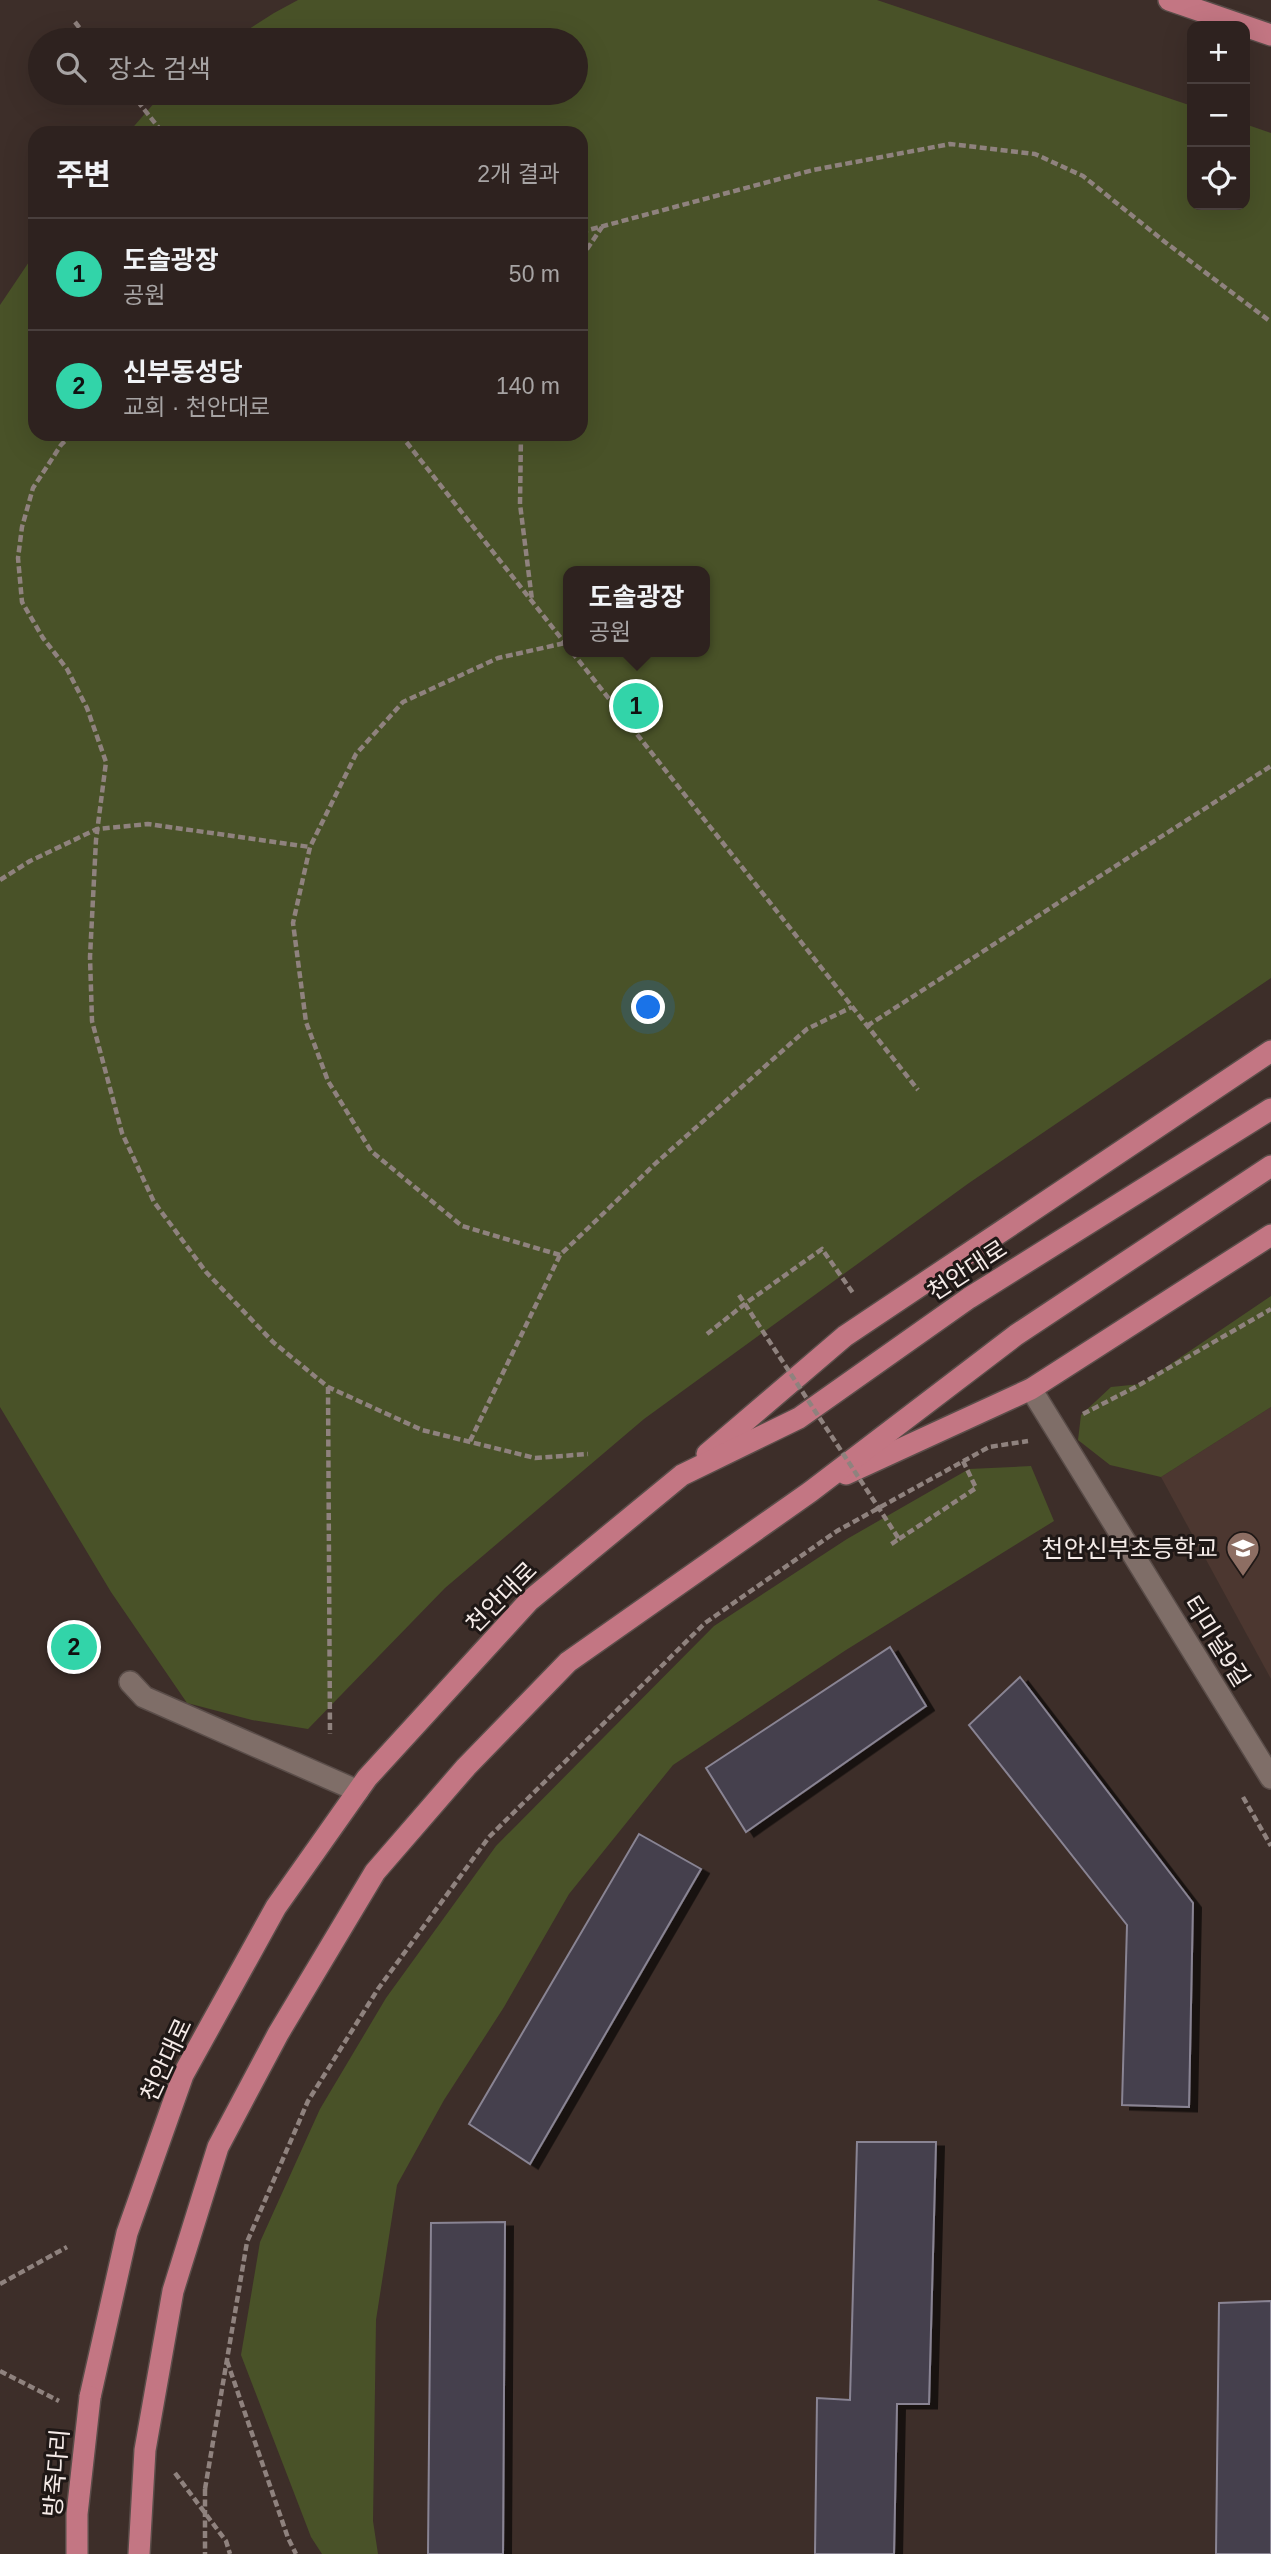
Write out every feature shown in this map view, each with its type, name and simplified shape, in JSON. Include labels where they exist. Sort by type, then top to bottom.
[{"type":"main road","points":[[1169,0],[1271,35]]},
{"type":"main road","points":[[682,1475],[845,1336],[1271,1051]]},
{"type":"main road","name":"천안대로","points":[[90,2397],[127,2233],[183,2075],[276,1907],[367,1778],[529,1601],[682,1475],[799,1418],[969,1298],[1271,1109]]},
{"type":"main road","points":[[139,2554],[145,2450],[173,2291],[218,2147],[278,2034],[375,1872],[466,1767],[568,1662],[810,1492],[1016,1335],[1271,1166]]},
{"type":"main road","points":[[810,1492],[1031,1389],[1271,1235]]},
{"type":"main road","name":"방죽다리","points":[[78,2554],[78,2514],[90,2397]]},
{"type":"street","name":"터미널9길","points":[[1031,1389],[1271,1778]]},
{"type":"street","points":[[130,1682],[144,1697],[358,1791]]},
{"type":"path","points":[[75,22],[80,28]]},
{"type":"path","points":[[141,105],[157,126]]},
{"type":"path","points":[[588,230],[813,170],[950,144],[1035,154],[1083,176],[1271,322]]},
{"type":"path","points":[[588,247],[602,226]]},
{"type":"path","points":[[65,441],[33,488],[22,527],[18,558],[22,602],[43,638],[66,669],[87,708],[106,762],[97,829],[90,957],[92,1021],[122,1133],[154,1202],[206,1272],[273,1342],[328,1387],[422,1430],[535,1458],[588,1454]]},
{"type":"path","points":[[406,441],[563,641]]},
{"type":"path","points":[[522,441],[520,504],[532,601]]},
{"type":"path","points":[[560,1255],[462,1226],[371,1151],[328,1081],[306,1022],[293,923],[310,847],[356,754],[403,702],[498,659],[563,646]]},
{"type":"path","points":[[576,657],[918,1090]]},
{"type":"path","points":[[867,1026],[1271,766]]},
{"type":"path","points":[[0,880],[30,861],[97,829],[148,824],[310,847]]},
{"type":"path","points":[[470,1441],[560,1255],[656,1163],[807,1029],[852,1007]]},
{"type":"path","points":[[708,1334],[746,1303],[822,1249],[853,1293]]},
{"type":"path","points":[[739,1295],[899,1539]]},
{"type":"path","points":[[205,2554],[205,2489],[247,2242],[308,2101],[378,1989],[489,1837],[705,1623],[837,1531],[989,1447],[1033,1441],[1141,1384],[1271,1309]]},
{"type":"path","points":[[328,1387],[330,1734]]},
{"type":"path","points":[[890,1545],[976,1488],[963,1461]]},
{"type":"path","points":[[0,2284],[67,2247]]},
{"type":"path","points":[[226,2359],[288,2538],[296,2554]]},
{"type":"shaded area","name":"천안신부초등학교","points":[[1271,1407],[1271,1679],[1161,1477]]},
{"type":"green space","points":[[298,0],[877,0],[1187,104],[1187,210],[1250,210],[1250,126],[1271,133],[1271,978],[969,1183],[644,1419],[445,1588],[308,1729],[252,1720],[187,1703],[111,1592],[0,1407],[0,305],[28,263],[28,441],[588,441],[588,126],[134,126],[152,105],[588,105],[588,28],[251,28]]},
{"type":"green space","points":[[1271,1296],[1271,1407],[1161,1477],[1110,1465],[1078,1440],[1081,1415],[1111,1387],[1141,1384]]},
{"type":"green space","points":[[1031,1466],[1054,1521],[846,1650],[673,1765],[569,1894],[504,2007],[444,2100],[397,2185],[376,2320],[373,2521],[378,2554],[322,2554],[311,2537],[241,2355],[260,2242],[320,2109],[386,1998],[496,1846],[714,1626],[847,1539],[969,1469]]},
{"type":"building","points":[[890,1647],[926,1706],[746,1832],[706,1768]]},
{"type":"building","points":[[1020,1677],[1193,1903],[1189,2107],[1122,2105],[1127,1925],[969,1725]]},
{"type":"building","points":[[639,1834],[701,1869],[530,2164],[469,2124]]},
{"type":"building","points":[[857,2142],[936,2142],[929,2404],[897,2404],[894,2554],[815,2554],[817,2398],[850,2400]]},
{"type":"building","points":[[505,2222],[503,2554],[428,2554],[431,2223]]},
{"type":"building","points":[[1271,2301],[1271,2554],[1216,2554],[1219,2303]]},
{"type":"place","name":"도솔광장","points":[[636,706]]},
{"type":"place","name":"천안신부초등학교","points":[[1243,1578]]},
{"type":"place","name":"신부동성당","points":[[74,1647]]}]
